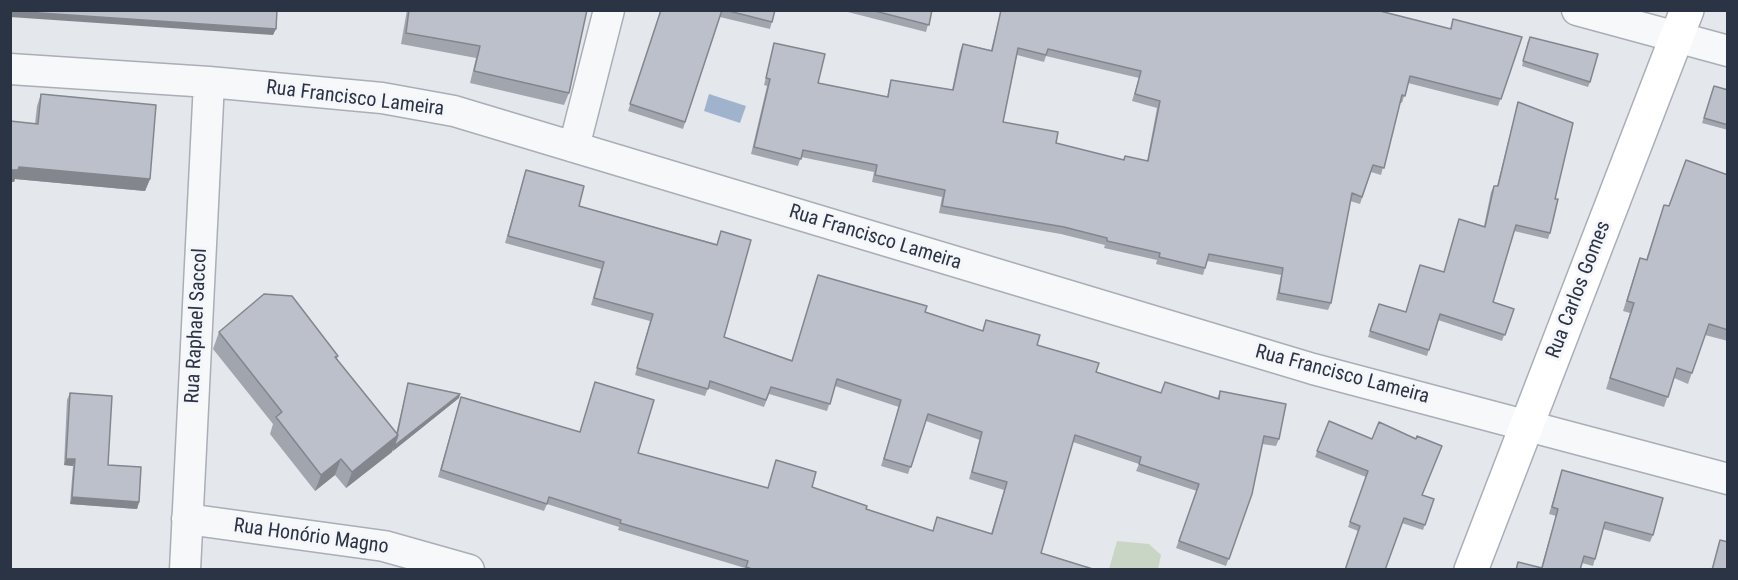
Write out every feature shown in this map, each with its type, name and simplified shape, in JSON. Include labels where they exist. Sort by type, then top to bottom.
[{"type":"street","points":[[574,147],[609,10]]},
{"type":"street","points":[[1577,10],[1682,24],[1728,51]]},
{"type":"street","name":"Rua Carlos Gomes","points":[[1471,570],[1682,24]]},
{"type":"street","name":"Rua Francisco Lameira","points":[[10,69],[209,82],[382,98],[454,111],[1313,369],[1728,479]]},
{"type":"street","name":"Rua Raphael Saccol","points":[[185,570],[209,82]]},
{"type":"street","name":"Rua Honório Magno","points":[[187,519],[384,546],[469,570]]},
{"type":"green space","points":[[1117,541],[1149,544],[1161,555],[1158,569],[1109,569]]},
{"type":"water","points":[[709,94],[746,106],[740,123],[704,111]]},
{"type":"building","points":[[10,10],[277,10],[276,29],[11,11],[10,17]]},
{"type":"building","points":[[409,10],[587,10],[569,93],[474,71],[480,46],[406,33]]},
{"type":"building","points":[[661,10],[722,10],[685,122],[630,104]]},
{"type":"building","points":[[725,10],[775,10],[772,22]]},
{"type":"building","points":[[871,10],[932,10],[929,25]]},
{"type":"building","points":[[1001,10],[1376,10],[1451,29],[1453,19],[1522,37],[1501,99],[1410,76],[1405,96],[1402,95],[1384,168],[1373,165],[1362,197],[1352,193],[1331,303],[1279,293],[1283,268],[1209,254],[1205,268],[1159,257],[1160,253],[1107,241],[1107,238],[1064,227],[942,206],[945,190],[875,175],[877,165],[803,150],[801,159],[754,147],[770,79],[766,78],[774,43],[825,54],[818,83],[888,97],[891,80],[953,90],[963,44],[992,51]],"holes":[[[1018,48],[1046,55],[1048,49],[1141,71],[1135,94],[1160,101],[1148,161],[1125,156],[1124,160],[1056,143],[1058,132],[1003,122]]]},
{"type":"building","points":[[1530,37],[1598,54],[1590,82],[1523,61]]},
{"type":"building","points":[[1714,86],[1728,90],[1728,125],[1704,118]]},
{"type":"building","points":[[41,94],[156,105],[150,179],[19,167],[18,170],[10,170],[10,121],[38,124]]},
{"type":"building","points":[[1518,102],[1573,123],[1555,199],[1558,199],[1550,233],[1516,225],[1493,302],[1514,309],[1505,335],[1440,314],[1429,350],[1370,331],[1379,304],[1406,312],[1420,265],[1444,272],[1459,219],[1485,227],[1494,186],[1498,186]]},
{"type":"building","points":[[1686,160],[1728,175],[1728,330],[1709,324],[1692,373],[1677,368],[1668,397],[1610,378],[1634,303],[1627,301],[1640,258],[1647,260],[1664,205],[1669,206]]},
{"type":"building","points":[[526,170],[584,186],[579,206],[717,245],[721,231],[751,240],[724,337],[792,361],[818,275],[927,306],[925,312],[983,331],[986,320],[1040,335],[1037,345],[1099,363],[1096,372],[1161,393],[1165,382],[1219,399],[1220,391],[1286,404],[1279,439],[1264,436],[1252,494],[1229,559],[1179,541],[1199,484],[1139,464],[1141,457],[1075,435],[1041,553],[1096,570],[755,570],[746,567],[748,561],[620,523],[621,520],[549,497],[547,504],[441,470],[461,397],[580,432],[595,382],[654,400],[638,453],[768,488],[776,460],[816,472],[812,487],[867,506],[866,509],[933,531],[937,517],[992,534],[1007,482],[972,472],[982,432],[928,414],[911,467],[884,459],[901,400],[837,379],[830,404],[771,387],[766,400],[710,381],[708,389],[637,368],[653,314],[594,298],[604,262],[508,236]]},
{"type":"building","points":[[264,294],[292,296],[338,356],[335,357],[398,435],[352,472],[341,459],[321,475],[276,417],[282,412],[219,332]]},
{"type":"building","points":[[408,383],[460,394],[394,446],[398,435]]},
{"type":"building","points":[[70,393],[112,396],[108,465],[141,467],[139,502],[72,497],[75,459],[66,459]]},
{"type":"building","points":[[1329,421],[1372,439],[1379,422],[1416,439],[1417,436],[1442,446],[1422,495],[1434,499],[1425,525],[1404,518],[1385,570],[1345,570],[1360,526],[1350,522],[1368,471],[1317,451]]},
{"type":"building","points":[[1562,470],[1663,498],[1653,535],[1605,522],[1595,559],[1584,556],[1580,570],[1516,570],[1518,562],[1542,568],[1558,509],[1552,507]]},
{"type":"building","points":[[1720,540],[1728,542],[1728,570],[1712,570]]}]
